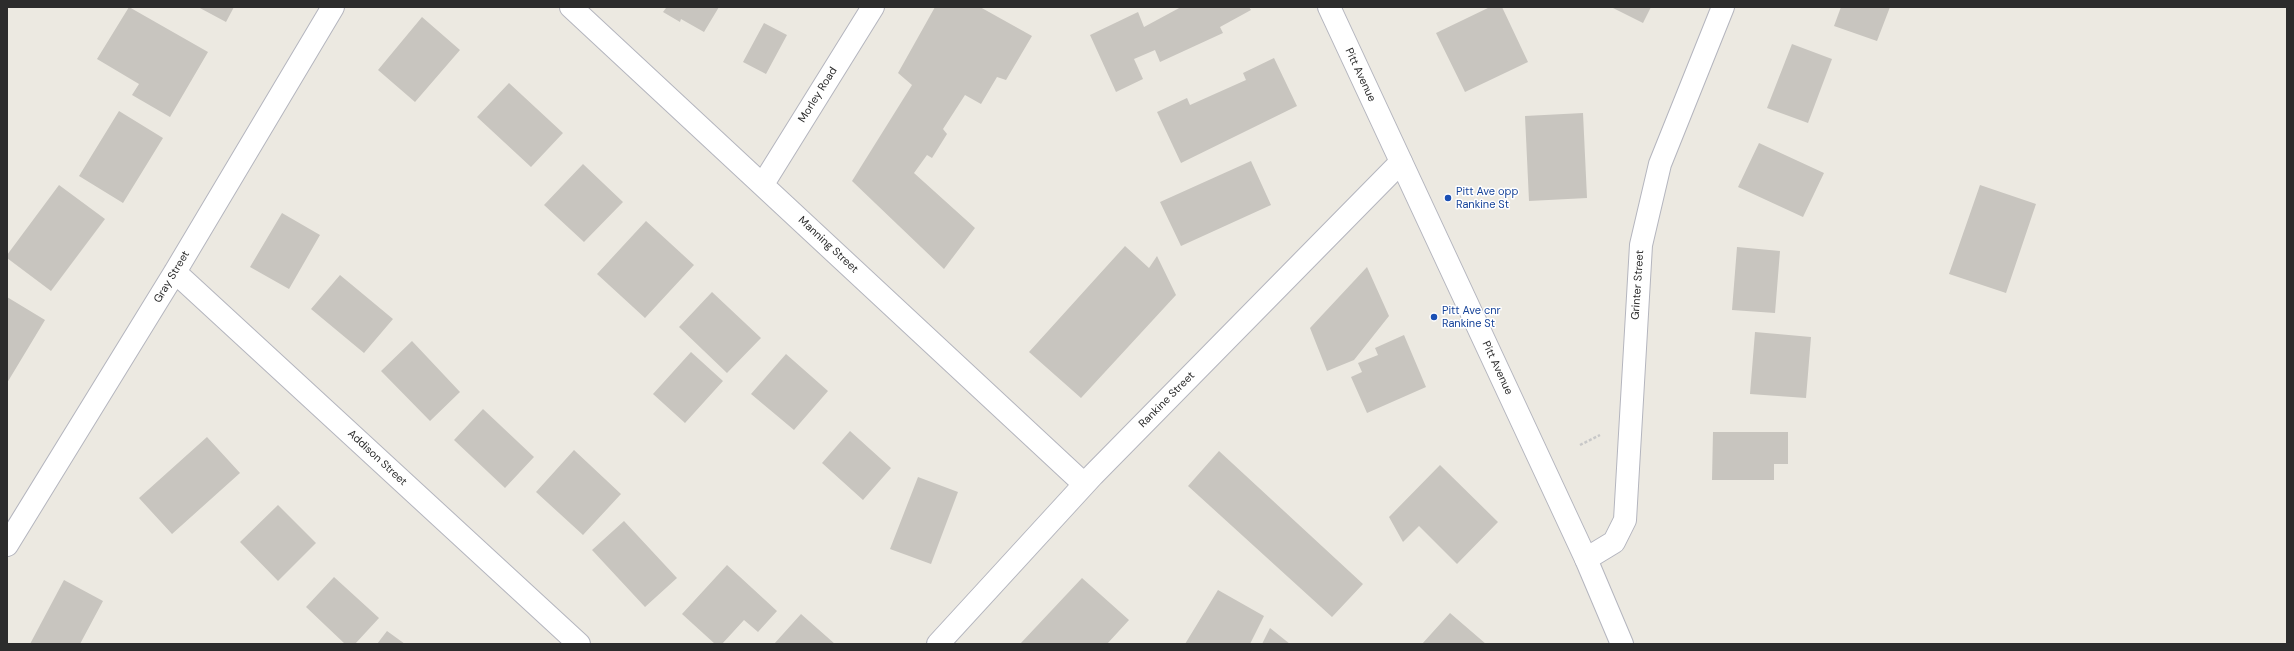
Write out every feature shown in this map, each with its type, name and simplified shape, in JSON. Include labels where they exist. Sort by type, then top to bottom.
[{"type":"street","name":"Gray Street","points":[[7,545],[175,272],[333,7]]},
{"type":"street","name":"Manning Street","points":[[571,7],[1084,484]]},
{"type":"street","name":"Morley Road","points":[[763,184],[873,7]]},
{"type":"street","name":"Pitt Avenue","points":[[1329,7],[1586,559],[1622,644]]},
{"type":"street","name":"Grinter Street","points":[[1586,559],[1614,542],[1625,520],[1641,245],[1660,164],[1723,7]]},
{"type":"street","name":"Rankine Street","points":[[938,644],[1084,484],[1402,162]]},
{"type":"street","name":"Addison Street","points":[[175,272],[579,644]]},
{"type":"path","points":[[1580,445],[1600,435]]},
{"type":"building","points":[[129,7],[208,52],[170,117],[132,95],[139,84],[97,59]]},
{"type":"building","points":[[198,7],[234,7],[226,22]]},
{"type":"building","points":[[664,7],[719,7],[704,32],[681,19],[680,22],[663,12],[666,8]]},
{"type":"building","points":[[935,7],[980,7],[1032,36],[1006,80],[997,77],[981,104],[965,95],[943,129],[947,134],[932,158],[927,155],[914,173],[975,228],[944,269],[852,181],[912,85],[898,73]]},
{"type":"building","points":[[1181,7],[1249,7],[1251,10],[1220,27],[1223,33],[1160,62],[1155,50],[1134,59],[1143,79],[1116,92],[1090,35],[1138,12],[1144,27]]},
{"type":"building","points":[[1490,7],[1502,7],[1528,62],[1465,92],[1436,33]]},
{"type":"building","points":[[1611,7],[1651,7],[1643,23]]},
{"type":"building","points":[[1841,7],[1890,7],[1877,41],[1834,26]]},
{"type":"building","points":[[422,17],[460,50],[415,102],[378,70]]},
{"type":"building","points":[[764,23],[787,35],[766,74],[743,62]]},
{"type":"building","points":[[1792,44],[1832,59],[1808,123],[1767,108]]},
{"type":"building","points":[[1274,58],[1297,106],[1181,163],[1157,112],[1187,98],[1190,105],[1246,80],[1243,73]]},
{"type":"building","points":[[509,83],[563,133],[531,167],[477,117]]},
{"type":"building","points":[[119,111],[163,138],[123,203],[79,176]]},
{"type":"building","points":[[1583,113],[1587,198],[1529,201],[1525,116]]},
{"type":"building","points":[[1759,143],[1824,173],[1803,217],[1738,187]]},
{"type":"building","points":[[1251,161],[1271,205],[1181,246],[1160,202]]},
{"type":"building","points":[[583,164],[623,202],[584,242],[544,205]]},
{"type":"building","points":[[59,185],[105,219],[51,291],[7,258],[7,255]]},
{"type":"building","points":[[1980,185],[2036,204],[2006,293],[1949,274]]},
{"type":"building","points":[[282,213],[320,235],[289,289],[250,267]]},
{"type":"building","points":[[646,221],[694,265],[645,318],[597,274]]},
{"type":"building","points":[[1125,246],[1149,268],[1157,256],[1176,295],[1081,398],[1029,352]]},
{"type":"building","points":[[1737,247],[1780,251],[1775,313],[1732,310]]},
{"type":"building","points":[[1367,267],[1389,316],[1354,360],[1327,371],[1310,328]]},
{"type":"building","points":[[340,275],[393,319],[364,353],[311,309]]},
{"type":"building","points":[[712,292],[761,338],[727,373],[679,327]]},
{"type":"building","points":[[7,297],[45,320],[7,383]]},
{"type":"building","points":[[1755,332],[1811,337],[1806,398],[1750,394]]},
{"type":"building","points":[[1404,335],[1426,387],[1367,413],[1351,377],[1362,372],[1358,363],[1378,355],[1375,348]]},
{"type":"building","points":[[412,341],[460,392],[430,421],[381,371]]},
{"type":"building","points":[[691,352],[723,381],[685,423],[653,394]]},
{"type":"building","points":[[786,354],[828,391],[794,430],[751,394]]},
{"type":"building","points":[[483,409],[534,457],[505,488],[454,440]]},
{"type":"building","points":[[850,431],[891,468],[863,500],[822,463]]},
{"type":"building","points":[[1713,432],[1788,432],[1788,464],[1774,464],[1774,480],[1712,480]]},
{"type":"building","points":[[207,437],[240,473],[172,534],[139,498]]},
{"type":"building","points":[[574,450],[621,494],[583,535],[536,492]]},
{"type":"building","points":[[1219,451],[1363,584],[1332,617],[1188,486]]},
{"type":"building","points":[[1440,465],[1498,522],[1457,564],[1419,526],[1403,542],[1389,517]]},
{"type":"building","points":[[918,477],[958,492],[931,564],[890,549]]},
{"type":"building","points":[[278,505],[316,543],[278,581],[240,542]]},
{"type":"building","points":[[624,521],[677,578],[645,607],[592,550]]},
{"type":"building","points":[[727,565],[777,611],[758,632],[744,620],[722,644],[715,644],[682,614]]},
{"type":"building","points":[[334,577],[379,618],[355,644],[345,644],[306,607]]},
{"type":"building","points":[[1082,578],[1129,620],[1107,644],[1020,644]]},
{"type":"building","points":[[64,580],[103,601],[80,644],[30,644]]},
{"type":"building","points":[[1218,590],[1264,616],[1250,644],[1185,644]]},
{"type":"building","points":[[1450,613],[1486,644],[1422,644]]},
{"type":"building","points":[[801,614],[835,644],[774,644]]},
{"type":"building","points":[[1270,628],[1290,644],[1262,644]]},
{"type":"building","points":[[387,631],[405,644],[377,644]]},
{"type":"place","name":"Pitt Ave opp Rankine St","points":[[1448,198]]},
{"type":"place","name":"Pitt Ave cnr Rankine St","points":[[1434,317]]}]
